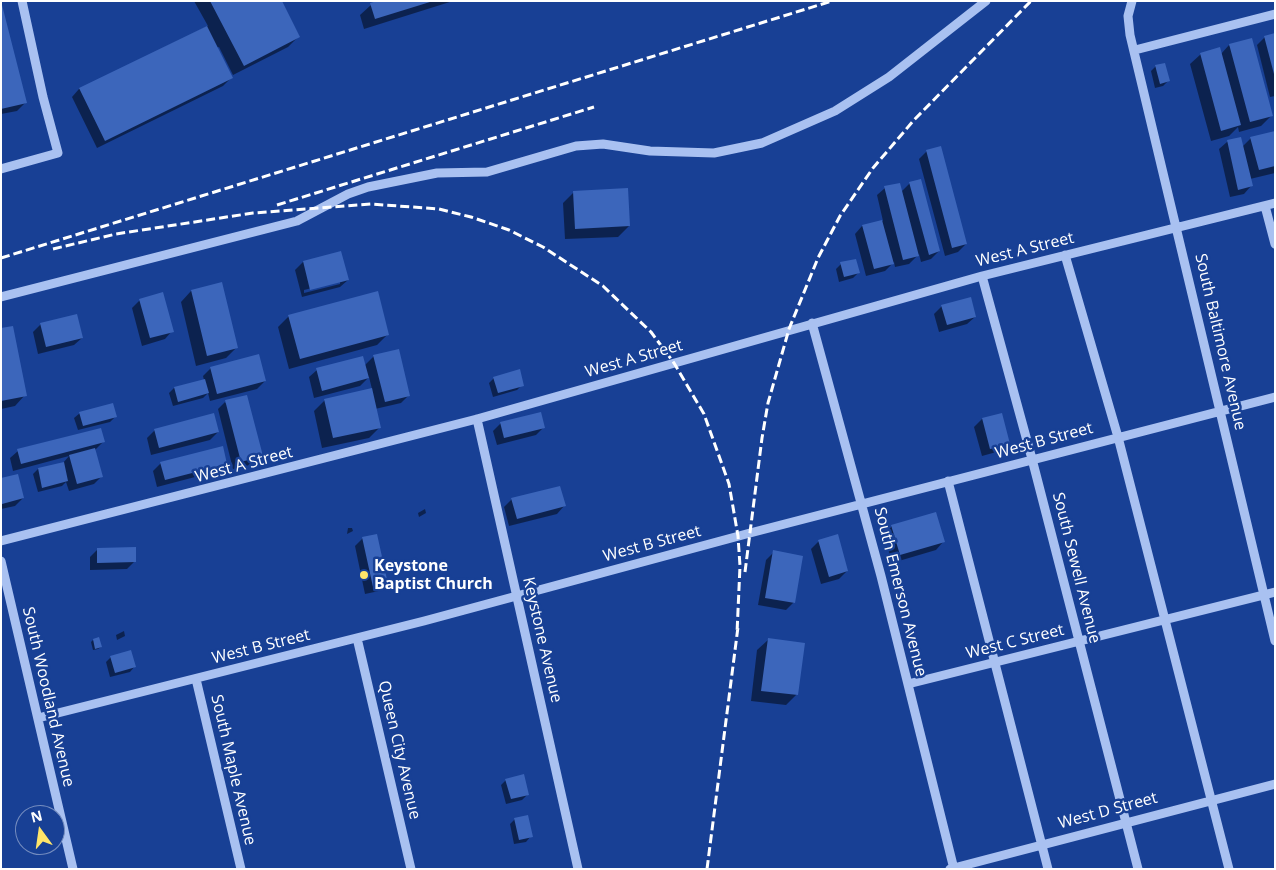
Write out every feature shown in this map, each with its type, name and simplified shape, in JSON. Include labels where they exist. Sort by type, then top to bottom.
[{"type":"street","points":[[1,169],[58,152],[43,97],[22,1]]},
{"type":"street","points":[[1,296],[297,220],[348,194],[368,187],[438,173],[488,172],[576,146],[603,144],[650,151],[714,153],[762,143],[835,111],[881,82],[986,1]]},
{"type":"street","name":"South Baltimore Avenue","points":[[1132,1],[1128,16],[1135,50],[1275,641]]},
{"type":"street","points":[[1135,50],[1275,14]]},
{"type":"street","name":"West A Street","points":[[1,541],[477,419],[982,276],[1275,203]]},
{"type":"street","points":[[1265,206],[1275,244]]},
{"type":"street","points":[[1065,255],[1118,437],[1229,869]]},
{"type":"street","name":"South Sewell Avenue","points":[[982,276],[1080,641],[1138,869]]},
{"type":"street","name":"South Emerson Avenue","points":[[812,323],[862,504],[953,868]]},
{"type":"street","name":"West B Street","points":[[38,718],[358,638],[948,481],[1275,397]]},
{"type":"street","name":"Keystone Avenue","points":[[477,419],[578,869]]},
{"type":"street","points":[[948,481],[1048,869]]},
{"type":"street","name":"South Woodland Avenue","points":[[1,561],[73,869]]},
{"type":"street","name":"West C Street","points":[[908,684],[1275,592]]},
{"type":"street","name":"Queen City Avenue","points":[[358,638],[410,869]]},
{"type":"street","name":"South Maple Avenue","points":[[196,679],[241,869]]},
{"type":"street","name":"West D Street","points":[[953,868],[1275,784]]},
{"type":"building","points":[[1,1],[27,103],[1,109]]},
{"type":"building","points":[[210,1],[282,1],[300,37],[244,66]]},
{"type":"building","points":[[377,1],[430,2],[375,19],[370,3]]},
{"type":"building","points":[[207,26],[233,78],[105,141],[79,88]]},
{"type":"building","points":[[1275,33],[1275,74],[1274,74],[1264,36]]},
{"type":"building","points":[[1252,38],[1273,116],[1250,122],[1229,44]]},
{"type":"building","points":[[1220,47],[1241,125],[1221,131],[1200,53]]},
{"type":"building","points":[[1165,63],[1170,81],[1160,84],[1155,65]]},
{"type":"building","points":[[1275,131],[1275,166],[1259,170],[1250,137]]},
{"type":"building","points":[[1241,137],[1253,186],[1238,190],[1227,140]]},
{"type":"building","points":[[941,146],[967,244],[952,248],[926,150]]},
{"type":"building","points":[[921,179],[940,251],[929,255],[909,182]]},
{"type":"building","points":[[900,183],[919,256],[903,260],[884,186]]},
{"type":"building","points":[[628,188],[630,226],[575,229],[573,191]]},
{"type":"building","points":[[882,220],[894,264],[874,269],[862,225]]},
{"type":"building","points":[[341,251],[349,280],[310,290],[303,261]]},
{"type":"building","points":[[856,259],[860,273],[844,277],[840,262]]},
{"type":"building","points":[[222,282],[238,348],[207,356],[191,290]]},
{"type":"building","points":[[378,291],[389,335],[300,359],[288,315]]},
{"type":"building","points":[[163,292],[174,332],[150,338],[139,299]]},
{"type":"building","points":[[971,297],[976,317],[947,325],[941,305]]},
{"type":"building","points":[[77,314],[83,338],[46,347],[40,323]]},
{"type":"building","points":[[13,326],[27,396],[1,401],[1,328]]},
{"type":"building","points":[[399,349],[410,396],[385,402],[373,355]]},
{"type":"building","points":[[259,354],[266,381],[217,394],[210,367]]},
{"type":"building","points":[[363,356],[369,378],[322,391],[316,368]]},
{"type":"building","points":[[520,369],[524,386],[498,393],[493,377]]},
{"type":"building","points":[[205,379],[209,393],[178,402],[174,387]]},
{"type":"building","points":[[372,388],[381,428],[333,438],[324,399]]},
{"type":"building","points":[[247,395],[263,456],[241,462],[225,400]]},
{"type":"building","points":[[113,403],[117,417],[83,426],[79,412]]},
{"type":"building","points":[[541,412],[545,428],[504,438],[500,422]]},
{"type":"building","points":[[214,413],[219,432],[159,448],[154,429]]},
{"type":"building","points":[[1002,413],[1010,444],[990,449],[982,418]]},
{"type":"building","points":[[101,428],[105,442],[21,464],[17,449]]},
{"type":"building","points":[[223,446],[227,464],[165,480],[160,462]]},
{"type":"building","points":[[95,448],[103,477],[77,484],[69,455]]},
{"type":"building","points":[[64,462],[68,481],[42,488],[38,468]]},
{"type":"building","points":[[18,474],[24,498],[2,504],[1,478]]},
{"type":"building","points":[[560,486],[566,506],[517,519],[511,498]]},
{"type":"building","points":[[936,512],[945,542],[900,555],[891,525]]},
{"type":"building","points":[[377,534],[388,584],[373,587],[362,537]]},
{"type":"building","points":[[838,534],[848,571],[829,577],[818,540]]},
{"type":"building","points":[[136,547],[136,562],[97,563],[97,548]]},
{"type":"building","points":[[773,550],[803,556],[795,603],[765,598]]},
{"type":"building","points":[[99,637],[102,647],[95,649],[93,639]]},
{"type":"building","points":[[768,638],[805,643],[798,695],[761,691]]},
{"type":"building","points":[[131,650],[136,667],[115,673],[110,656]]},
{"type":"building","points":[[524,774],[529,795],[511,799],[505,779]]},
{"type":"building","points":[[528,815],[533,837],[519,840],[514,818]]},
{"type":"railway","points":[[1,258],[832,1]]},
{"type":"railway","points":[[745,572],[768,403],[789,329],[818,258],[840,216],[873,168],[914,120],[1031,1]]},
{"type":"railway","points":[[277,205],[594,107]]},
{"type":"railway","points":[[53,249],[116,234],[253,213],[371,204],[439,209],[471,217],[509,230],[543,247],[603,286],[651,332],[674,363],[704,414],[729,484],[738,536],[740,566],[737,633]]},
{"type":"railway","points":[[707,869],[738,627]]},
{"type":"place","name":"Keystone Baptist Church","points":[[364,575]]}]
